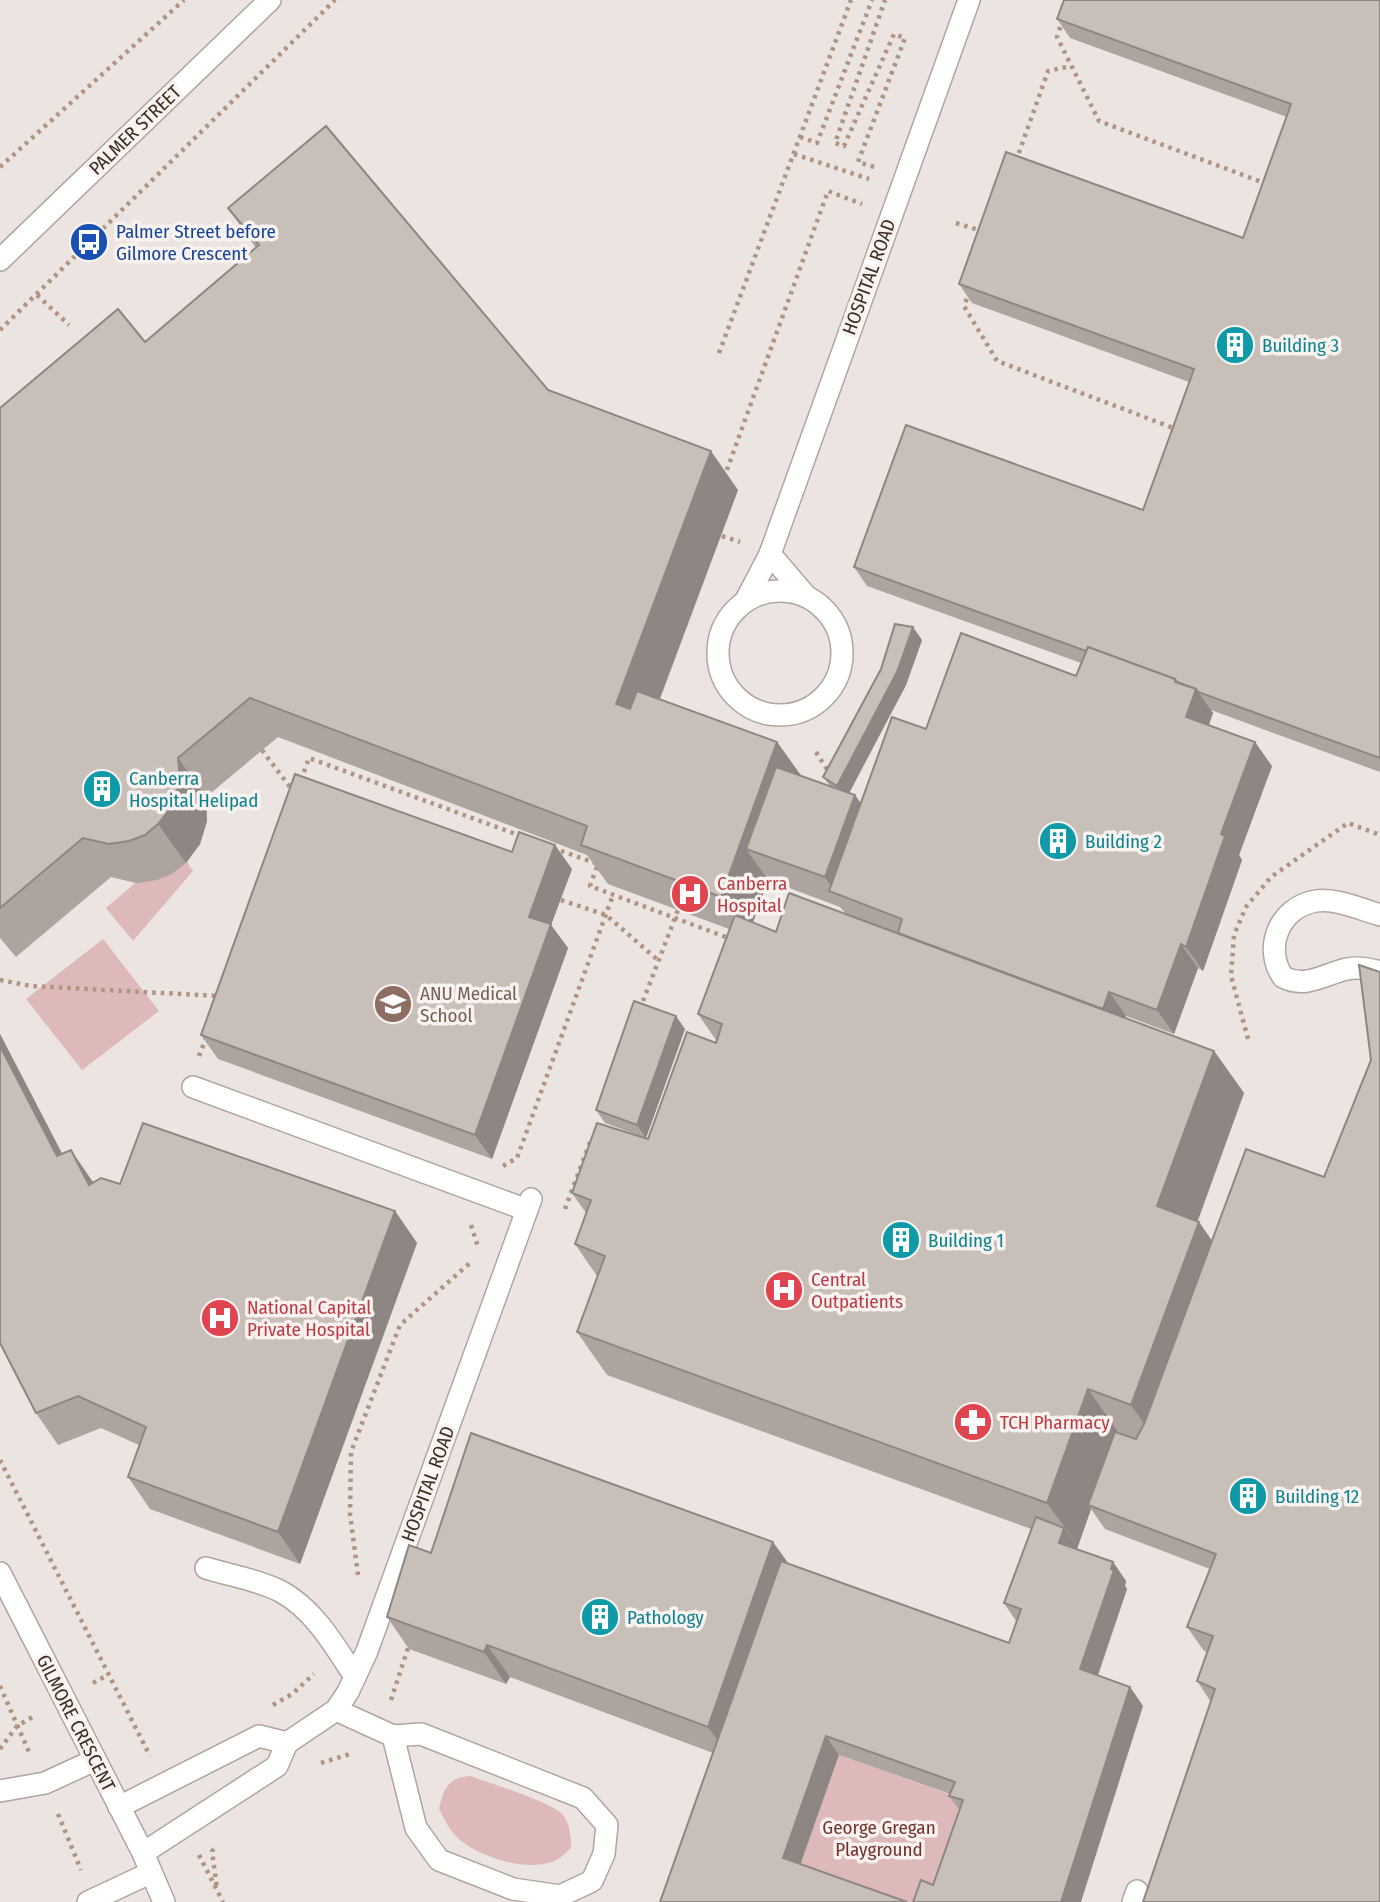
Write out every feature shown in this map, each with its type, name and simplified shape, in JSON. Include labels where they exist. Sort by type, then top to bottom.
[{"type":"street","name":"PALMER STREET","points":[[0,260],[270,0]]},
{"type":"street","name":"HOSPITAL ROAD","points":[[770,554],[806,596],[824,608],[837,624],[842,645],[842,665],[834,685],[821,701],[803,712],[782,716],[761,713],[743,704],[729,689],[720,671],[717,651],[721,631],[731,614],[746,600],[770,554],[969,0]]},
{"type":"street","points":[[746,600],[765,592],[786,590],[806,596]]},
{"type":"street","points":[[1380,915],[1333,902],[1317,901],[1304,905],[1282,924],[1277,933],[1273,953],[1283,977],[1293,982],[1308,982],[1350,969],[1380,972]]},
{"type":"street","points":[[193,1087],[480,1193]]},
{"type":"street","name":"HOSPITAL ROAD","points":[[146,1863],[185,1826],[277,1766],[287,1743],[337,1710],[355,1677],[529,1204],[480,1193]]},
{"type":"street","points":[[206,1568],[279,1591],[305,1609],[355,1677]]},
{"type":"street","name":"GILMORE CRESCENT","points":[[0,1573],[119,1807],[164,1902]]},
{"type":"street","points":[[337,1710],[393,1736],[421,1734],[583,1798],[607,1825],[604,1854],[592,1881],[560,1896],[513,1889],[439,1860],[416,1828],[393,1736]]},
{"type":"street","points":[[119,1807],[259,1736],[287,1743]]},
{"type":"street","points":[[0,1791],[45,1783],[95,1760]]},
{"type":"street","points":[[88,1902],[146,1863]]},
{"type":"path","points":[[0,167],[184,0]]},
{"type":"path","points":[[0,330],[335,0]]},
{"type":"path","points":[[719,353],[851,0]]},
{"type":"path","points":[[800,137],[817,143],[873,0]]},
{"type":"path","points":[[878,169],[858,162],[905,38],[894,34],[844,146],[835,144],[885,0]]},
{"type":"path","points":[[1066,12],[1056,37],[1099,121],[1268,185]]},
{"type":"path","points":[[1012,172],[1048,71],[1071,66]]},
{"type":"path","points":[[794,154],[862,177]]},
{"type":"path","points":[[722,484],[828,191],[865,205]]},
{"type":"path","points":[[956,223],[990,234]]},
{"type":"path","points":[[973,282],[964,306],[997,361],[1177,430]]},
{"type":"path","points":[[37,295],[69,325]]},
{"type":"path","points":[[262,750],[295,794],[309,758],[523,836]]},
{"type":"path","points":[[816,752],[833,780]]},
{"type":"path","points":[[548,846],[598,864],[590,886],[733,939]]},
{"type":"path","points":[[359,1577],[350,1514],[351,1452],[400,1325],[480,1254],[471,1222],[487,1174],[517,1158],[613,895]]},
{"type":"path","points":[[561,900],[606,915],[659,961]]},
{"type":"path","points":[[638,1015],[678,910]]},
{"type":"path","points":[[1231,976],[1248,1039]]},
{"type":"path","points":[[0,980],[31,986],[221,996],[217,1007]]},
{"type":"path","points":[[198,1060],[209,1030]]},
{"type":"path","points":[[561,1220],[595,1130]]},
{"type":"path","points":[[0,1460],[163,1783]]},
{"type":"path","points":[[269,1707],[292,1694],[338,1651]]},
{"type":"path","points":[[185,1826],[223,1902]]},
{"type":"green space","points":[[177,847],[193,871],[133,941],[106,908]]},
{"type":"green space","points":[[103,939],[159,1011],[82,1070],[26,999]]},
{"type":"green space","name":"George Gregan Playground","points":[[839,1755],[968,1801],[933,1902],[867,1902],[796,1877]]},
{"type":"green space","points":[[470,1776],[557,1810],[567,1822],[571,1848],[558,1859],[535,1865],[508,1862],[469,1847],[451,1830],[439,1809],[448,1786],[456,1779]]},
{"type":"building","name":"Building 3","points":[[1064,0],[1380,0],[1380,758],[1198,692],[1175,679],[1088,647],[1086,651],[854,567],[906,425],[1143,510],[1194,369],[959,284],[1006,152],[1243,238],[1291,104],[1057,19]]},
{"type":"building","points":[[326,126],[548,390],[711,451],[616,704],[630,709],[637,691],[777,742],[721,897],[581,845],[587,826],[250,698],[178,758],[180,781],[173,805],[145,835],[109,844],[83,838],[0,908],[0,408],[118,309],[145,342],[259,245],[228,208]]},
{"type":"building","points":[[895,624],[913,627],[897,672],[837,786],[823,777],[881,669]]},
{"type":"building","name":"Building 2","points":[[961,633],[1076,676],[1088,647],[1175,679],[1175,682],[1196,689],[1186,717],[1255,742],[1221,834],[1225,836],[1186,947],[1181,944],[1157,1010],[1109,992],[1103,1009],[898,933],[902,919],[829,891],[892,717],[926,729]]},
{"type":"building","points":[[776,767],[855,795],[825,877],[746,849]]},
{"type":"building","name":"ANU Medical School","points":[[295,774],[512,852],[519,832],[555,845],[529,917],[551,924],[475,1135],[201,1035]]},
{"type":"building","name":"Building 1","points":[[789,893],[1214,1051],[1157,1206],[1199,1222],[1131,1405],[1088,1389],[1047,1503],[577,1332],[605,1256],[575,1244],[591,1200],[572,1193],[597,1123],[648,1139],[687,1032],[716,1043],[722,1024],[698,1014],[735,915],[776,932]]},
{"type":"building","name":"Building 12","points":[[1359,965],[1380,972],[1380,1902],[1143,1902],[1215,1689],[1197,1681],[1213,1636],[1187,1627],[1216,1554],[1088,1505],[1115,1432],[1136,1439],[1144,1424],[1246,1149],[1324,1177],[1371,1060]]},
{"type":"building","points":[[634,1001],[676,1016],[637,1125],[596,1110]]},
{"type":"building","name":"National Capital Private Hospital","points":[[0,1046],[57,1156],[71,1150],[89,1185],[101,1178],[120,1184],[143,1123],[395,1211],[278,1532],[128,1477],[146,1427],[78,1396],[36,1413],[0,1343]]},
{"type":"building","name":"Pathology","points":[[471,1433],[773,1542],[708,1727],[487,1645],[484,1652],[387,1617],[409,1545],[431,1553]]},
{"type":"building","points":[[1036,1517],[1064,1528],[1059,1543],[1113,1562],[1111,1569],[1114,1570],[1080,1669],[1130,1687],[1061,1902],[913,1902],[921,1880],[933,1885],[963,1800],[949,1796],[955,1782],[826,1736],[783,1858],[907,1902],[660,1902],[781,1561],[1009,1643],[1021,1609],[1004,1603]]},
{"type":"place","name":"Palmer Street before Gilmore Crescent","points":[[89,242]]},
{"type":"place","name":"Building 3","points":[[1235,345]]},
{"type":"place","name":"Canberra Hospital Helipad","points":[[102,789]]},
{"type":"place","name":"Building 2","points":[[1058,841]]},
{"type":"place","name":"Canberra Hospital","points":[[690,894]]},
{"type":"place","name":"ANU Medical School","points":[[393,1004]]},
{"type":"place","name":"Building 1","points":[[901,1240]]},
{"type":"place","name":"Central Outpatients","points":[[784,1290]]},
{"type":"place","name":"National Capital Private Hospital","points":[[220,1318]]},
{"type":"place","name":"TCH Pharmacy","points":[[973,1422]]},
{"type":"place","name":"Building 12","points":[[1248,1496]]},
{"type":"place","name":"Pathology","points":[[600,1617]]}]
